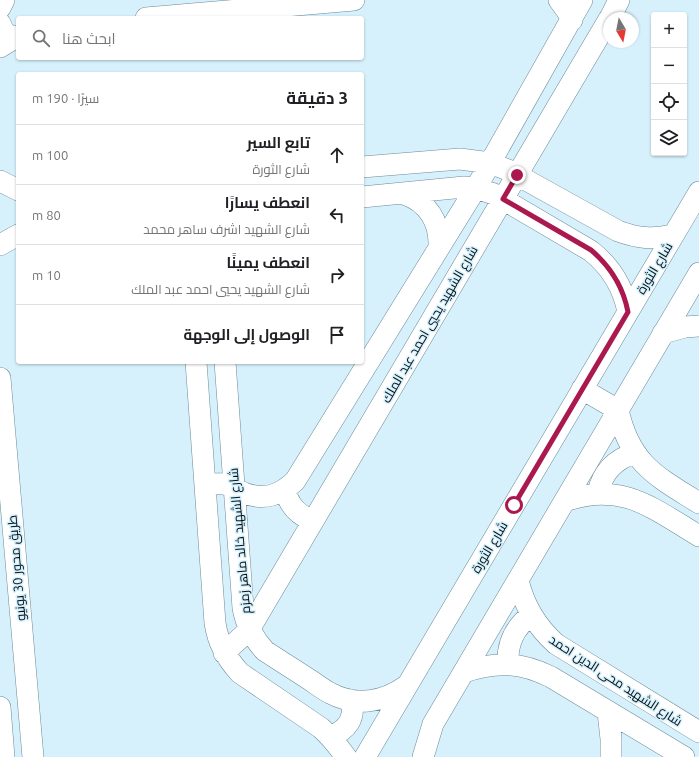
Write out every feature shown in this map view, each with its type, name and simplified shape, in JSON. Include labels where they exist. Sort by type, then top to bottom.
[{"type":"street","points":[[0,8],[4,0]]},
{"type":"street","points":[[169,16],[354,0]]},
{"type":"street","points":[[559,0],[572,20]]},
{"type":"street","points":[[205,485],[215,483],[225,484],[242,492],[259,496],[268,496],[285,490],[303,471],[476,188],[582,0]]},
{"type":"street","name":"شارع الشهيد يحيي احمد عبد الملك","points":[[612,12],[619,0]]},
{"type":"street","name":"شارع الشهيد يحيي احمد عبد الملك","points":[[224,653],[249,630],[603,28]]},
{"type":"street","points":[[364,168],[460,159],[490,163],[517,175],[622,233],[645,238],[673,235]]},
{"type":"street","points":[[0,181],[16,189]]},
{"type":"street","points":[[364,197],[454,188],[476,188],[494,194],[591,250],[599,257],[607,265],[618,282],[623,292],[628,312]]},
{"type":"street","name":"شارع الثورة","points":[[365,757],[699,192]]},
{"type":"street","points":[[404,194],[413,197],[428,210],[434,218],[439,237],[439,247]]},
{"type":"street","points":[[0,245],[16,236]]},
{"type":"street","points":[[423,757],[433,724],[699,273]]},
{"type":"street","points":[[663,333],[685,327],[699,326]]},
{"type":"street","points":[[196,364],[215,623],[217,634],[224,653],[232,665],[240,673],[330,736],[346,757]]},
{"type":"street","name":"شارع الشهيد خالد ماهر زمزم","points":[[225,364],[243,608],[249,630],[265,650],[331,694],[352,700],[370,701],[383,699],[407,686]]},
{"type":"street","name":"طريق محور 30 يونيو","points":[[0,378],[34,752]]},
{"type":"street","points":[[582,389],[618,410],[624,433],[635,453],[650,471],[660,479],[699,503]]},
{"type":"street","points":[[598,493],[607,470],[620,459],[635,453]]},
{"type":"street","points":[[285,490],[287,499],[292,507],[298,513],[313,521]]},
{"type":"street","points":[[565,501],[587,494],[598,493],[632,498],[699,536]]},
{"type":"street","name":"شارع الشهيد محى الدين احمد","points":[[518,580],[525,604],[531,615],[547,636],[556,644],[699,732]]},
{"type":"street","points":[[508,664],[508,655],[512,636],[517,628],[531,615]]},
{"type":"street","points":[[464,672],[493,664],[523,666],[538,671],[608,712],[676,756]]},
{"type":"street","points":[[330,736],[341,732],[349,723],[353,712],[352,700]]},
{"type":"street","points":[[0,707],[4,757]]},
{"type":"street","points":[[608,712],[611,757]]},
{"type":"route","points":[[514,505],[628,312],[623,292],[618,282],[607,265],[599,257],[591,250],[503,199],[517,175]]}]
